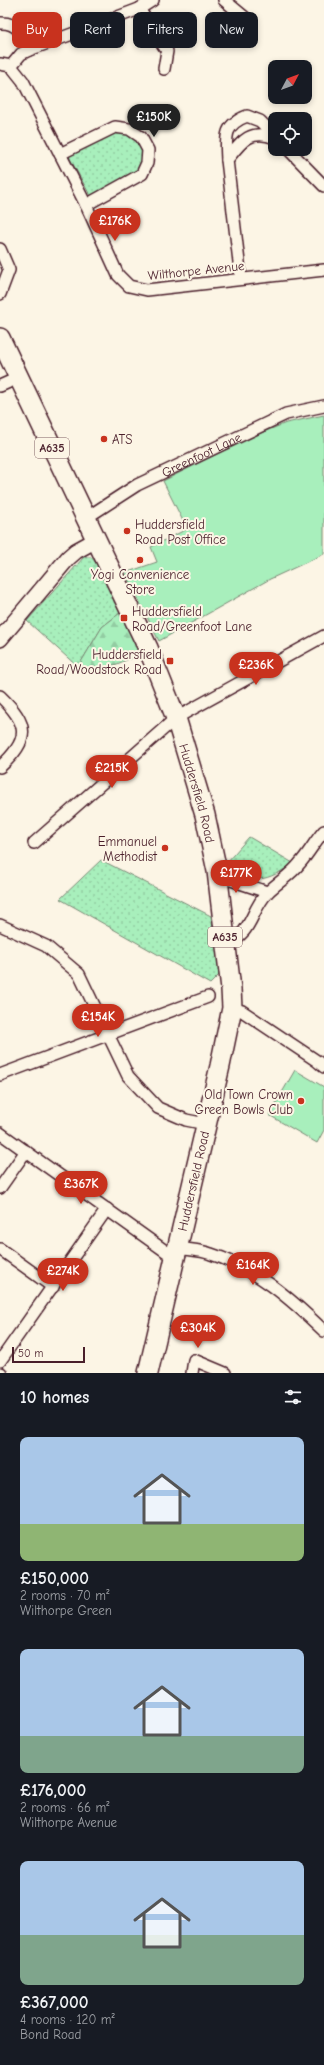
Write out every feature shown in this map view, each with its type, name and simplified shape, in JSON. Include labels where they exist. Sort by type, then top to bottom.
[{"type":"highway","name":"Huddersfield Road","points":[[0,338],[148,648],[176,718],[205,815],[217,871],[232,1008],[177,1253],[148,1373]]},
{"type":"street","name":"Wilthorpe Avenue","points":[[153,0],[139,9],[29,50],[5,65],[23,81],[86,205],[118,275],[129,286],[147,290],[324,270]]},
{"type":"street","points":[[224,0],[238,12]]},
{"type":"street","points":[[139,9],[167,51],[164,69]]},
{"type":"street","points":[[0,22],[9,23],[16,26],[21,32],[29,50]]},
{"type":"street","points":[[241,279],[226,136],[231,126],[238,120],[247,116],[260,121],[268,130]]},
{"type":"street","points":[[60,154],[115,128],[129,129],[141,137],[148,150],[147,163],[142,174],[86,205]]},
{"type":"street","points":[[228,160],[242,140],[263,133],[268,135]]},
{"type":"street","points":[[295,156],[324,186]]},
{"type":"street","points":[[0,249],[9,270],[0,294]]},
{"type":"street","points":[[0,386],[18,378]]},
{"type":"street","name":"Greenfoot Lane","points":[[86,518],[137,485],[286,414],[324,406]]},
{"type":"street","points":[[0,639],[68,558],[76,551],[96,540]]},
{"type":"street","points":[[34,843],[176,718],[324,636]]},
{"type":"street","points":[[0,696],[15,710],[23,731],[21,743],[14,754],[0,767]]},
{"type":"street","points":[[226,943],[237,939],[246,929],[267,892],[285,879],[300,864],[324,831]]},
{"type":"street","points":[[217,871],[231,880],[267,892]]},
{"type":"street","points":[[0,925],[46,946],[78,974],[109,1034],[128,1076],[158,1108],[186,1120],[206,1124]]},
{"type":"street","points":[[0,1075],[208,997]]},
{"type":"street","points":[[232,1008],[242,1011],[324,1067]]},
{"type":"street","points":[[0,1133],[107,1209],[177,1253],[210,1253],[248,1269],[297,1305],[324,1331]]},
{"type":"street","points":[[0,1188],[26,1151]]},
{"type":"street","points":[[0,1361],[107,1209]]},
{"type":"street","points":[[0,1249],[53,1287]]},
{"type":"street","points":[[192,1373],[194,1360],[225,1373]]},
{"type":"green space","points":[[116,131],[124,132],[137,139],[144,151],[143,164],[136,173],[91,197],[68,155]]},
{"type":"green space","points":[[324,415],[324,554],[270,579],[159,641],[125,573],[157,562],[151,547],[187,529],[163,481],[251,437],[286,423]]},
{"type":"green space","points":[[84,557],[91,557],[98,565],[120,613],[102,627],[78,667],[27,621]]},
{"type":"green space","points":[[120,613],[139,647],[134,657],[95,673],[78,667],[102,627]]},
{"type":"green space","points":[[249,837],[293,863],[276,874],[267,877],[259,879],[243,876],[227,862]]},
{"type":"green space","points":[[101,860],[211,916],[218,958],[219,975],[210,984],[60,899]]},
{"type":"green space","name":"Old Town Crown Green Bowls Club","points":[[295,1070],[324,1087],[324,1130],[317,1143],[269,1115]]},
{"type":"place","name":"ATS","points":[[104,439]]},
{"type":"place","name":"Huddersfield Road Post Office","points":[[127,531]]},
{"type":"place","name":"Yogi Convenience Store","points":[[140,560]]},
{"type":"place","name":"Huddersfield Road/Greenfoot Lane","points":[[124,618]]},
{"type":"place","name":"Huddersfield Road/Woodstock Road","points":[[170,661]]},
{"type":"place","name":"Emmanuel Methodist","points":[[165,848]]},
{"type":"place","name":"Old Town Crown Green Bowls Club","points":[[301,1101]]}]
